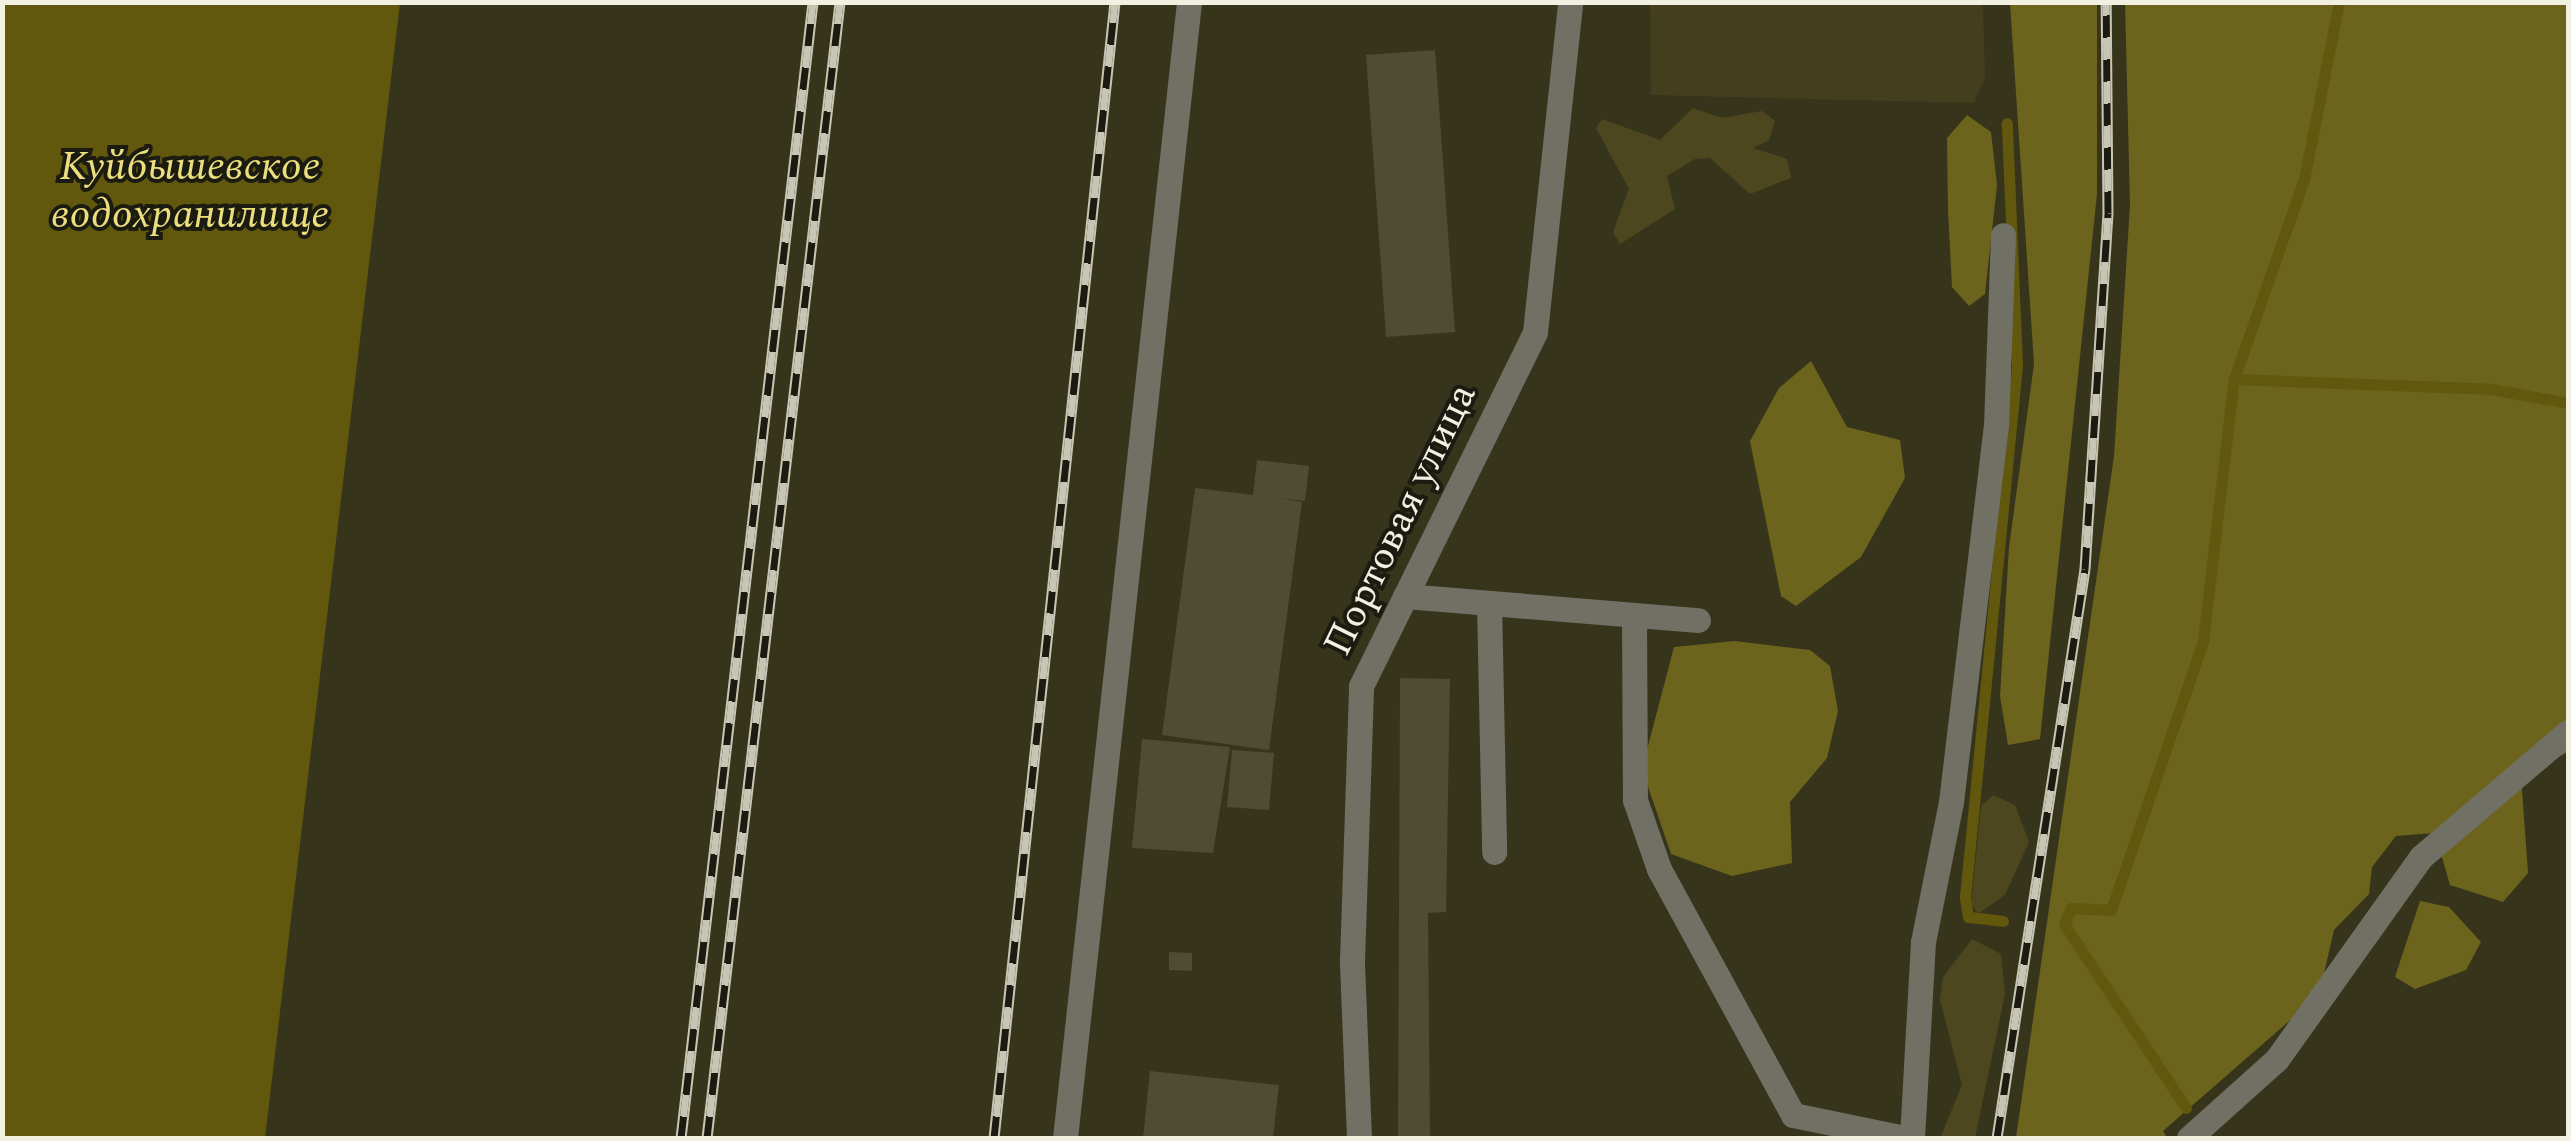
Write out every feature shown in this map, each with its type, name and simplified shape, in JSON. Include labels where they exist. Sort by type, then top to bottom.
[{"type":"street","points":[[1066,1138],[1189,2]]},
{"type":"street","name":"Портовая улица","points":[[1359,1138],[1352,962],[1361,686],[1534,332],[1570,2]]},
{"type":"street","points":[[1634,615],[1634,800],[1659,868],[1792,1116],[1908,1138],[1923,942],[1951,802],[1996,426],[2002,235]]},
{"type":"street","points":[[1405,596],[1698,620]]},
{"type":"street","points":[[1489,603],[1494,852]]},
{"type":"street","points":[[2189,1138],[2277,1059],[2421,858],[2568,732]]},
{"type":"shaded area","points":[[1650,3],[1983,3],[1985,77],[1974,103],[1651,95]]},
{"type":"shaded area","points":[[2010,3],[2097,3],[2097,194],[2040,739],[2008,745],[2000,696],[2009,547],[2034,364]]},
{"type":"shaded area","points":[[2125,3],[2568,3],[2568,752],[2521,776],[2528,873],[2503,902],[2450,885],[2435,833],[2396,836],[2372,867],[2369,894],[2334,930],[2319,995],[2163,1131],[2167,1138],[2016,1138],[2114,456],[2130,205]]},
{"type":"shaded area","points":[[1693,108],[1722,118],[1762,111],[1775,121],[1769,140],[1753,148],[1787,159],[1791,178],[1750,194],[1710,158],[1695,159],[1667,176],[1675,209],[1620,244],[1613,232],[1629,189],[1596,128],[1602,119],[1660,140]]},
{"type":"shaded area","points":[[1967,115],[1991,132],[1997,185],[1985,294],[1969,306],[1952,287],[1947,138]]},
{"type":"shaded area","points":[[1811,361],[1847,427],[1900,440],[1905,478],[1861,557],[1796,606],[1781,596],[1750,441],[1779,388]]},
{"type":"shaded area","points":[[1735,641],[1810,650],[1830,666],[1838,711],[1827,758],[1790,802],[1792,863],[1732,876],[1671,854],[1642,769],[1674,647]]},
{"type":"shaded area","points":[[1993,795],[2015,805],[2029,842],[2005,895],[1978,914],[1971,904],[1981,806]]},
{"type":"shaded area","points":[[2420,901],[2449,907],[2481,942],[2466,970],[2415,989],[2395,977]]},
{"type":"shaded area","points":[[1972,939],[2001,954],[2005,994],[1975,1138],[1940,1138],[1962,1085],[1940,1000],[1943,977]]},
{"type":"water","name":"Куйбышевское водохранилище","points":[[2,3],[400,3],[265,1138],[3,1138]]},
{"type":"building","points":[[1435,50],[1455,332],[1386,337],[1366,55]]},
{"type":"building","points":[[1257,460],[1309,466],[1305,501],[1281,498],[1302,502],[1269,750],[1162,735],[1195,488],[1253,495]]},
{"type":"building","points":[[1400,678],[1450,679],[1446,912],[1428,913],[1430,1138],[1398,1138]]},
{"type":"building","points":[[1142,739],[1230,747],[1213,853],[1132,848]]},
{"type":"building","points":[[1232,750],[1274,753],[1269,810],[1227,807]]},
{"type":"building","points":[[1169,952],[1192,953],[1192,971],[1169,970]]},
{"type":"building","points":[[1150,1071],[1279,1085],[1273,1138],[1143,1138]]},
{"type":"waterway","points":[[2186,1108],[2064,924],[2071,908],[2111,910],[2203,641],[2234,379],[2304,179],[2339,2]]},
{"type":"waterway","points":[[2003,921],[1968,917],[1965,897],[2017,366],[2007,123]]},
{"type":"waterway","points":[[2234,379],[2491,389],[2568,403]]},
{"type":"railway","points":[[681,1138],[813,2]]},
{"type":"railway","points":[[707,1138],[840,2]]},
{"type":"railway","points":[[994,1138],[1115,2]]},
{"type":"railway","points":[[1997,1138],[2085,569],[2108,213],[2106,2]]}]
